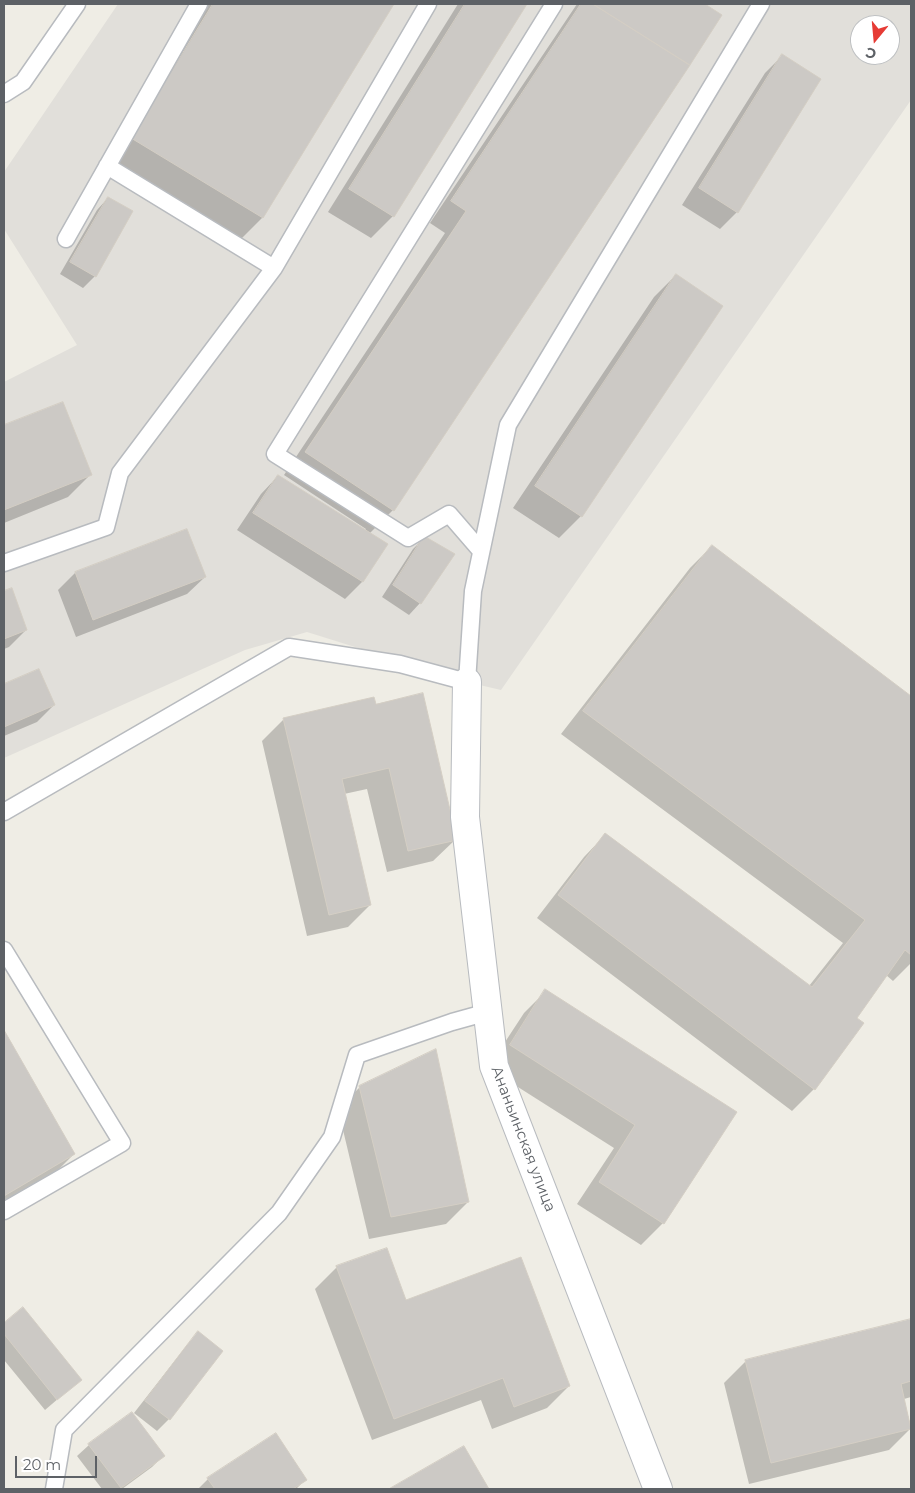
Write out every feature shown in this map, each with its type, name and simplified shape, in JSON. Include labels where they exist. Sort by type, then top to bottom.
[{"type":"street","name":"Ананьинская улица","points":[[467,682],[465,817],[494,1066],[658,1489]]},
{"type":"lane","points":[[4,94],[23,82],[78,4]]},
{"type":"lane","points":[[66,239],[199,4]]},
{"type":"lane","points":[[4,563],[106,527],[120,474],[274,268],[428,4]]},
{"type":"lane","points":[[481,551],[449,514],[408,538],[275,454],[554,4]]},
{"type":"lane","points":[[4,812],[289,647],[400,664],[467,682],[473,591],[508,425],[761,4]]},
{"type":"lane","points":[[107,166],[274,268]]},
{"type":"lane","points":[[4,950],[122,1143],[4,1211]]},
{"type":"lane","points":[[54,1489],[64,1430],[279,1213],[290,1198],[332,1137],[357,1055],[452,1022],[488,1012]]},
{"type":"shaded area","points":[[118,4],[911,4],[911,100],[501,690],[467,682],[307,632],[245,650],[4,758],[4,382],[77,345],[4,229],[4,172]]},
{"type":"building","points":[[213,4],[394,4],[263,218],[131,138]]},
{"type":"building","points":[[465,4],[527,4],[394,217],[349,189]]},
{"type":"building","points":[[581,4],[593,4],[690,65],[394,511],[305,452],[466,211],[451,201]]},
{"type":"building","points":[[593,4],[705,4],[722,15],[690,65]]},
{"type":"building","points":[[782,54],[821,79],[738,213],[699,188]]},
{"type":"building","points":[[108,197],[133,211],[96,277],[70,262]]},
{"type":"building","points":[[676,274],[723,306],[582,517],[535,486]]},
{"type":"building","points":[[63,402],[92,475],[4,510],[4,425]]},
{"type":"building","points":[[278,475],[388,544],[363,582],[253,513]]},
{"type":"building","points":[[187,529],[206,577],[93,620],[75,572]]},
{"type":"building","points":[[424,536],[455,554],[421,604],[393,585]]},
{"type":"building","points":[[712,545],[911,696],[911,955],[905,950],[857,1018],[864,1023],[815,1090],[558,895],[605,833],[812,987],[865,920],[583,711]]},
{"type":"building","points":[[12,588],[27,630],[4,639],[4,591]]},
{"type":"building","points":[[39,669],[55,705],[4,727],[4,684]]},
{"type":"building","points":[[423,693],[457,840],[408,851],[389,768],[342,779],[371,905],[329,915],[283,718],[374,697],[376,704]]},
{"type":"building","points":[[545,989],[737,1112],[664,1224],[599,1182],[635,1125],[510,1045]]},
{"type":"building","points":[[4,1030],[75,1154],[4,1196]]},
{"type":"building","points":[[436,1049],[469,1202],[391,1217],[359,1086]]},
{"type":"building","points":[[387,1248],[406,1300],[521,1257],[570,1386],[514,1407],[503,1378],[394,1419],[336,1266]]},
{"type":"building","points":[[23,1307],[82,1380],[57,1400],[4,1334],[4,1323]]},
{"type":"building","points":[[911,1319],[911,1381],[901,1384],[911,1429],[771,1463],[745,1360]]},
{"type":"building","points":[[198,1331],[223,1351],[170,1420],[145,1401]]},
{"type":"building","points":[[132,1412],[165,1456],[121,1488],[88,1444]]},
{"type":"building","points":[[276,1433],[307,1480],[293,1489],[215,1489],[207,1478]]},
{"type":"building","points":[[464,1446],[489,1489],[389,1489]]}]
